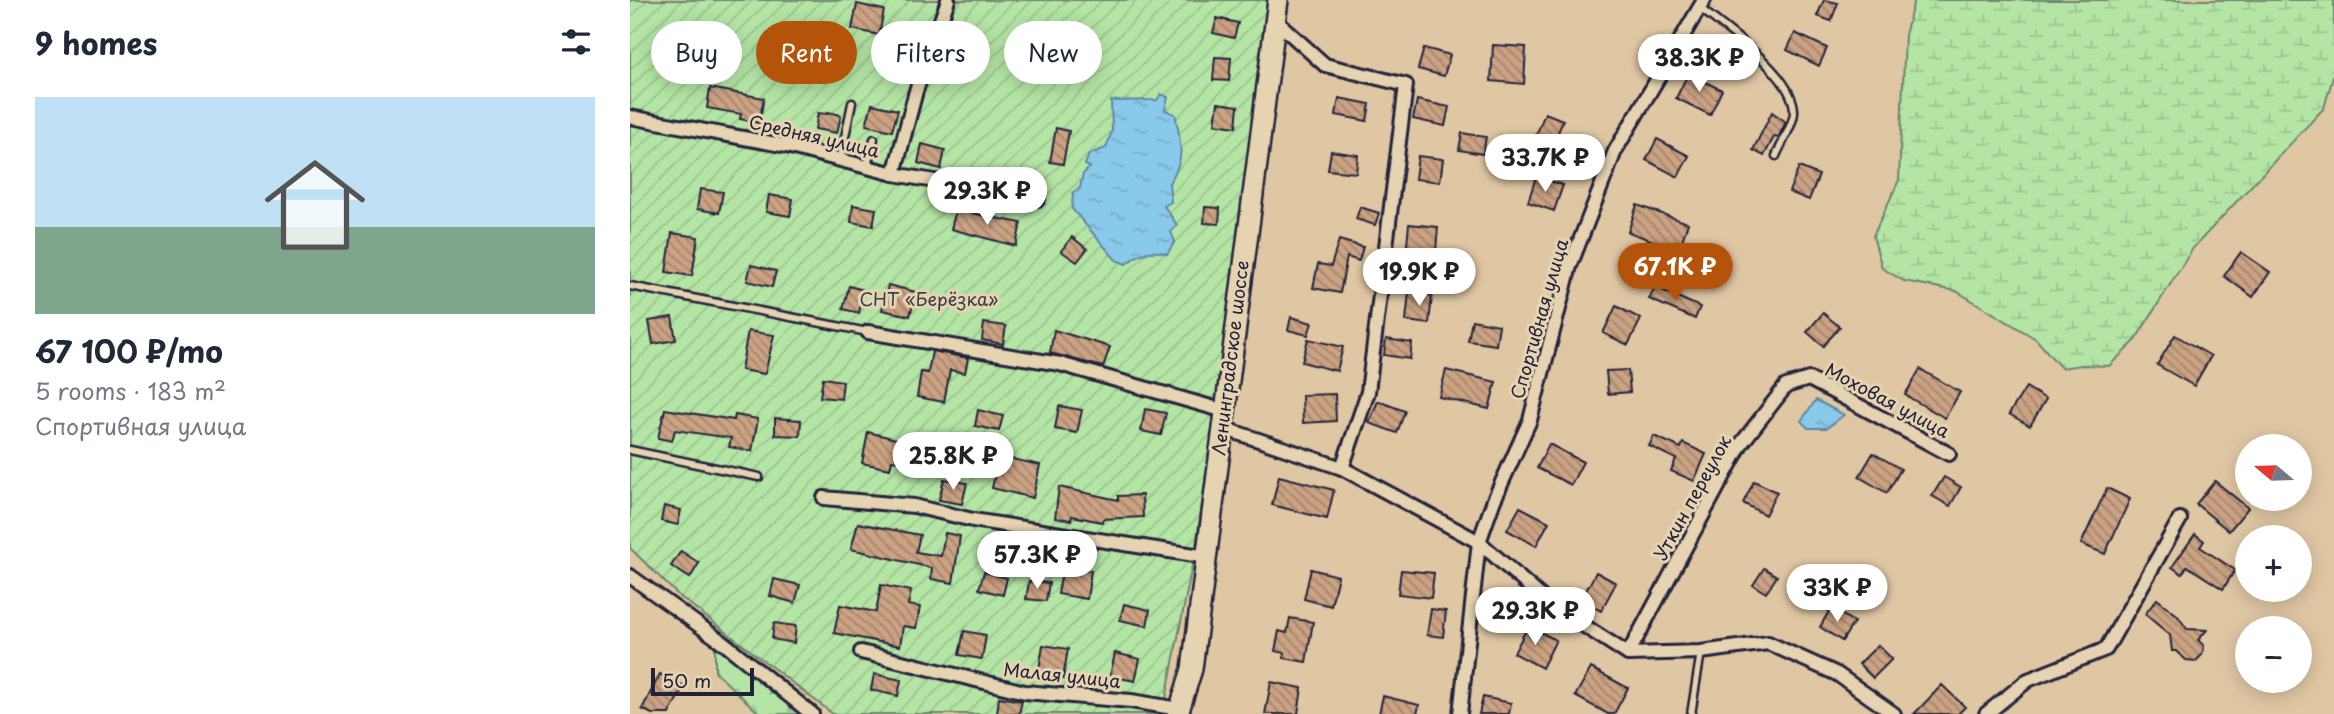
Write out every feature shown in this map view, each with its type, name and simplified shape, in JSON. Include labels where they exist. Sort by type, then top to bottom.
[{"type":"main road","name":"Ленинградское шоссе","points":[[1179,712],[1192,668],[1278,0]]},
{"type":"street","name":"Средняя улица","points":[[630,117],[787,146],[894,174],[916,91],[948,0]]},
{"type":"street","name":"Спортивная улица","points":[[1460,714],[1479,542],[1494,500],[1531,420],[1570,266],[1615,151],[1701,4]]},
{"type":"street","points":[[1275,20],[1325,65],[1406,85],[1368,392],[1342,468]]},
{"type":"street","points":[[894,174],[1038,199]]},
{"type":"street","points":[[868,332],[1060,364],[1224,419],[1342,468],[1479,542],[1547,602],[1628,654],[1701,652],[1768,643],[1837,674],[1894,714]]},
{"type":"street","name":"Моховая улица","points":[[1809,379],[1949,454]]},
{"type":"street","name":"Уткин переулок","points":[[1628,654],[1741,444],[1786,386],[1809,379]]},
{"type":"street","points":[[824,498],[914,506],[986,523],[1207,557]]},
{"type":"street","points":[[1986,714],[2028,680],[2106,649],[2180,519]]},
{"type":"street","points":[[630,576],[726,644],[811,714]]},
{"type":"street","name":"Малая улица","points":[[861,652],[1025,692],[1130,701],[1179,712]]},
{"type":"lane","points":[[1701,4],[1755,53],[1789,89],[1794,111],[1776,156]]},
{"type":"lane","points":[[840,161],[852,103]]},
{"type":"lane","points":[[867,168],[874,139]]},
{"type":"lane","points":[[630,286],[868,332]]},
{"type":"lane","points":[[630,450],[759,477]]},
{"type":"lane","points":[[1691,714],[1701,652]]},
{"type":"green space","name":"СНТ «Берёзка»","points":[[630,0],[1275,0],[1196,545],[1163,714],[833,714],[678,595],[630,548]]},
{"type":"green space","points":[[1914,0],[2334,0],[2334,73],[2324,108],[2193,248],[2134,342],[2109,366],[2082,365],[2061,368],[2036,339],[1956,291],[1904,281],[1882,268],[1873,236],[1899,180],[1905,35]]},
{"type":"green space","points":[[715,645],[800,714],[760,714],[715,672]]},
{"type":"water","points":[[1161,94],[1168,97],[1165,110],[1175,114],[1181,150],[1178,166],[1169,183],[1171,202],[1164,206],[1177,225],[1171,232],[1175,242],[1167,254],[1156,251],[1146,253],[1126,264],[1116,260],[1072,209],[1073,192],[1080,188],[1083,174],[1090,167],[1085,165],[1089,154],[1106,148],[1112,131],[1111,101],[1157,100]]},
{"type":"water","points":[[1816,400],[1844,415],[1827,428],[1808,428],[1801,421]]},
{"type":"building","points":[[1824,0],[1838,3],[1831,21],[1817,16]]},
{"type":"building","points":[[857,4],[884,10],[882,21],[871,21],[871,33],[857,30],[857,21],[854,21]]},
{"type":"building","points":[[1217,18],[1238,23],[1234,38],[1213,33]]},
{"type":"building","points":[[1795,33],[1827,48],[1819,66],[1787,50]]},
{"type":"building","points":[[1493,45],[1526,47],[1524,84],[1491,81]]},
{"type":"building","points":[[1424,48],[1450,55],[1444,76],[1418,69]]},
{"type":"building","points":[[1215,57],[1231,58],[1229,81],[1213,80]]},
{"type":"building","points":[[1688,74],[1722,90],[1710,115],[1676,98]]},
{"type":"building","points":[[710,88],[764,98],[759,123],[740,119],[741,114],[707,108]]},
{"type":"building","points":[[1339,98],[1370,104],[1367,121],[1336,115]]},
{"type":"building","points":[[1417,100],[1449,107],[1445,126],[1413,119]]},
{"type":"building","points":[[1218,103],[1238,106],[1236,127],[1215,124]]},
{"type":"building","points":[[872,104],[898,110],[892,131],[866,125]]},
{"type":"building","points":[[1772,112],[1786,122],[1764,156],[1753,150]]},
{"type":"building","points":[[818,113],[841,115],[837,133],[815,129]]},
{"type":"building","points":[[1545,113],[1563,120],[1550,153],[1532,146]]},
{"type":"building","points":[[1056,128],[1069,131],[1063,164],[1050,162]]},
{"type":"building","points":[[1462,133],[1486,137],[1483,154],[1459,150]]},
{"type":"building","points":[[1657,139],[1689,156],[1678,177],[1646,160]]},
{"type":"building","points":[[922,144],[945,150],[941,169],[918,163]]},
{"type":"building","points":[[1331,151],[1358,155],[1356,173],[1328,170]]},
{"type":"building","points":[[1418,156],[1443,159],[1440,182],[1415,179]]},
{"type":"building","points":[[1799,167],[1819,175],[1809,200],[1789,192]]},
{"type":"building","points":[[1536,177],[1563,185],[1554,211],[1528,202]]},
{"type":"building","points":[[700,189],[723,192],[719,213],[697,209]]},
{"type":"building","points":[[769,195],[793,199],[790,216],[766,212]]},
{"type":"building","points":[[853,205],[876,209],[873,226],[851,222]]},
{"type":"building","points":[[1637,205],[1688,223],[1679,250],[1628,232]]},
{"type":"building","points":[[1205,207],[1220,208],[1219,224],[1204,223]]},
{"type":"building","points":[[1360,207],[1379,213],[1375,225],[1356,219]]},
{"type":"building","points":[[956,210],[1021,223],[1016,246],[951,229]]},
{"type":"building","points":[[1409,224],[1438,227],[1434,274],[1418,272],[1417,286],[1403,285]]},
{"type":"building","points":[[672,233],[698,237],[692,276],[666,272]]},
{"type":"building","points":[[1072,237],[1087,249],[1077,262],[1061,251]]},
{"type":"building","points":[[1339,240],[1363,247],[1359,261],[1347,257],[1340,293],[1313,288],[1318,264],[1331,266]]},
{"type":"building","points":[[2241,252],[2270,272],[2253,297],[2224,276]]},
{"type":"building","points":[[751,265],[776,271],[772,287],[747,281]]},
{"type":"building","points":[[888,285],[916,292],[910,316],[882,310]]},
{"type":"building","points":[[849,286],[864,290],[859,313],[843,309]]},
{"type":"building","points":[[1655,287],[1700,307],[1695,319],[1649,299]]},
{"type":"building","points":[[1409,292],[1432,295],[1429,324],[1406,321]]},
{"type":"building","points":[[1616,306],[1641,319],[1628,345],[1603,333]]},
{"type":"building","points":[[1823,313],[1840,327],[1823,346],[1807,332]]},
{"type":"building","points":[[672,317],[676,340],[653,344],[649,321]]},
{"type":"building","points":[[1291,317],[1312,323],[1308,335],[1288,330]]},
{"type":"building","points":[[1472,320],[1499,325],[1496,345],[1468,341]]},
{"type":"building","points":[[984,323],[1006,326],[1003,344],[982,340]]},
{"type":"building","points":[[1054,330],[1110,347],[1103,367],[1050,353]]},
{"type":"building","points":[[748,331],[774,335],[765,374],[741,370]]},
{"type":"building","points":[[2175,335],[2211,356],[2194,386],[2157,365]]},
{"type":"building","points":[[1308,339],[1343,347],[1337,371],[1302,362]]},
{"type":"building","points":[[1386,339],[1412,343],[1410,359],[1384,355]]},
{"type":"building","points":[[932,351],[968,358],[965,373],[950,370],[944,402],[917,397],[921,372],[928,373]]},
{"type":"building","points":[[1920,369],[1960,392],[1945,418],[1905,395]]},
{"type":"building","points":[[1446,370],[1496,382],[1489,409],[1439,397]]},
{"type":"building","points":[[1628,370],[1630,392],[1608,394],[1606,371]]},
{"type":"building","points":[[823,378],[843,381],[841,399],[820,397]]},
{"type":"building","points":[[2026,387],[2046,399],[2030,426],[2009,414]]},
{"type":"building","points":[[1335,394],[1336,421],[1303,423],[1302,395]]},
{"type":"building","points":[[1378,401],[1405,411],[1397,433],[1369,423]]},
{"type":"building","points":[[1059,406],[1082,410],[1077,433],[1055,429]]},
{"type":"building","points":[[665,409],[734,420],[735,415],[758,419],[752,451],[729,447],[731,438],[675,430],[672,441],[658,438]]},
{"type":"building","points":[[1145,409],[1166,413],[1161,435],[1141,431]]},
{"type":"building","points":[[978,410],[1003,416],[999,431],[975,426]]},
{"type":"building","points":[[775,418],[801,420],[800,436],[775,435]]},
{"type":"building","points":[[868,432],[896,439],[935,442],[933,464],[892,460],[890,469],[862,463]]},
{"type":"building","points":[[1654,436],[1681,448],[1683,443],[1706,454],[1694,481],[1671,471],[1676,459],[1649,446]]},
{"type":"building","points":[[1549,444],[1583,462],[1571,485],[1537,468]]},
{"type":"building","points":[[1873,453],[1901,469],[1887,493],[1859,477]]},
{"type":"building","points":[[999,456],[1040,465],[1033,498],[992,488]]},
{"type":"building","points":[[1279,476],[1334,490],[1327,519],[1272,505]]},
{"type":"building","points":[[1944,477],[1961,487],[1950,506],[1932,496]]},
{"type":"building","points":[[944,479],[967,483],[962,504],[939,500]]},
{"type":"building","points":[[1754,481],[1777,492],[1765,515],[1743,503]]},
{"type":"building","points":[[2215,481],[2235,497],[2235,511],[2246,511],[2229,531],[2196,504]]},
{"type":"building","points":[[1059,487],[1118,500],[1118,496],[1142,495],[1143,517],[1103,519],[1102,522],[1072,516],[1071,520],[1055,518]]},
{"type":"building","points":[[2107,488],[2130,499],[2105,554],[2081,544]]},
{"type":"building","points":[[664,506],[681,510],[678,525],[661,521]]},
{"type":"building","points":[[1520,507],[1549,522],[1536,546],[1507,530]]},
{"type":"building","points":[[858,523],[920,535],[916,552],[941,556],[945,533],[960,536],[953,583],[931,579],[932,568],[851,549]]},
{"type":"building","points":[[2195,534],[2204,541],[2200,547],[2235,570],[2223,589],[2187,566],[2182,574],[2172,567]]},
{"type":"building","points":[[681,551],[699,563],[690,578],[671,566]]},
{"type":"building","points":[[1063,566],[1091,571],[1087,599],[1058,594]]},
{"type":"building","points":[[1764,568],[1777,576],[1766,593],[1753,585]]},
{"type":"building","points":[[1311,569],[1338,576],[1331,606],[1304,599]]},
{"type":"building","points":[[1401,570],[1434,573],[1431,598],[1398,594]]},
{"type":"building","points":[[984,572],[1007,578],[1003,595],[979,589]]},
{"type":"building","points":[[1596,572],[1616,583],[1601,611],[1581,600]]},
{"type":"building","points":[[774,579],[800,585],[795,603],[770,596]]},
{"type":"building","points":[[1029,581],[1049,583],[1046,601],[1026,599]]},
{"type":"building","points":[[881,585],[911,591],[908,605],[920,607],[916,628],[903,626],[900,646],[834,633],[840,605],[876,612]]},
{"type":"building","points":[[2157,599],[2177,615],[2187,629],[2207,630],[2198,640],[2204,646],[2202,655],[2196,661],[2186,660],[2176,651],[2172,651],[2170,635],[2145,614]]},
{"type":"building","points":[[1124,604],[1150,610],[1147,626],[1120,620]]},
{"type":"building","points":[[1831,608],[1854,622],[1842,641],[1820,627]]},
{"type":"building","points":[[1431,609],[1446,611],[1443,637],[1427,635]]},
{"type":"building","points":[[1290,618],[1313,622],[1306,662],[1284,658],[1285,653],[1275,651],[1279,631],[1287,633]]},
{"type":"building","points":[[774,623],[796,626],[794,643],[772,639]]},
{"type":"building","points":[[1528,626],[1556,640],[1542,668],[1514,653]]},
{"type":"building","points":[[964,631],[986,635],[982,659],[959,655]]},
{"type":"building","points":[[1043,645],[1068,649],[1063,679],[1038,675]]},
{"type":"building","points":[[1878,645],[1892,659],[1873,678],[1859,664]]},
{"type":"building","points":[[1115,653],[1140,659],[1135,681],[1110,676]]},
{"type":"building","points":[[1591,668],[1628,688],[1614,714],[1608,714],[1575,696]]},
{"type":"building","points":[[660,674],[684,686],[669,714],[652,714],[642,709]]},
{"type":"building","points":[[874,674],[901,680],[898,696],[871,690]]},
{"type":"building","points":[[1271,682],[1302,688],[1298,714],[1265,714]]},
{"type":"building","points":[[1942,685],[1965,707],[1958,714],[1914,714]]},
{"type":"building","points":[[1383,696],[1419,705],[1417,714],[1379,714]]},
{"type":"building","points":[[999,697],[1022,701],[1019,714],[997,714]]},
{"type":"building","points":[[1483,697],[1511,703],[1509,714],[1479,714]]}]
